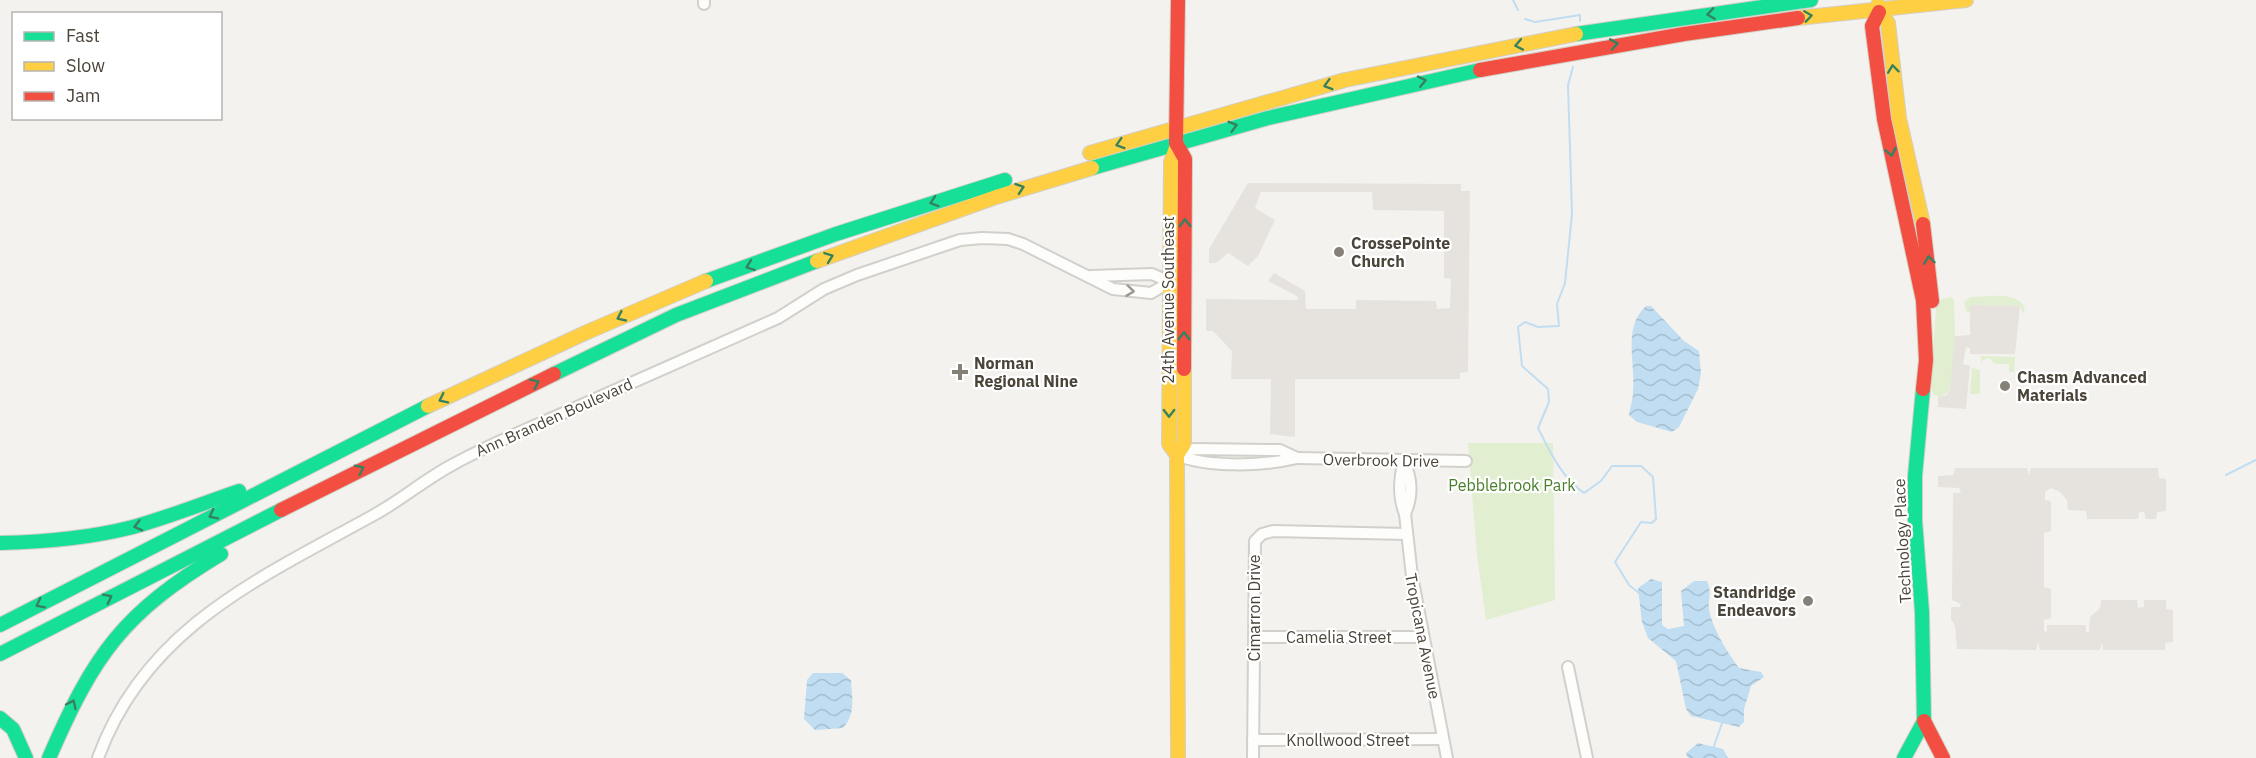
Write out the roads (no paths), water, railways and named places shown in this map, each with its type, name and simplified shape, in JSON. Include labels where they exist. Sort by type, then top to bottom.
[{"type":"main road","name":"24th Avenue Southeast","points":[[1177,455],[1169,444],[1171,162],[1177,144],[1178,0]]},
{"type":"main road","points":[[0,625],[456,392],[674,294],[850,229],[1176,128],[1369,75],[1604,28],[1811,0]]},
{"type":"main road","points":[[0,654],[307,495],[676,315],[927,220],[1031,184],[1177,144],[1261,118],[1568,52],[1669,34],[1878,7],[1966,0]]},
{"type":"main road","name":"Technology Place","points":[[1878,7],[1872,26],[1884,119],[1921,283],[1926,360],[1915,476],[1915,520],[1922,612],[1924,721],[1918,736],[1904,758]]},
{"type":"main road","name":"24th Avenue Southeast","points":[[1176,757],[1177,455],[1184,444],[1185,170],[1185,159],[1177,144]]},
{"type":"main road","points":[[0,543],[62,541],[120,530],[293,474]]},
{"type":"main road","points":[[49,758],[88,672],[102,650],[135,614],[185,574],[223,552],[307,495]]},
{"type":"main road","points":[[0,718],[13,729],[26,758]]},
{"type":"main road","name":"Technology Place","points":[[1924,721],[1942,758]]},
{"type":"street","name":"Ann Branden Boulevard","points":[[98,758],[131,689],[162,653],[192,626],[253,583],[307,550],[374,516],[430,478],[483,449],[778,318],[824,289],[960,240],[981,237],[1008,239],[1091,276],[1113,289],[1151,293],[1170,282]]},
{"type":"street","name":"Ann Branden Boulevard","points":[[1091,276],[1152,274],[1170,282]]},
{"type":"street","name":"Overbrook Drive","points":[[1177,455],[1195,462],[1276,463],[1297,458],[1466,461]]},
{"type":"street","name":"Tropicana Avenue","points":[[1404,461],[1400,474],[1401,502],[1405,514],[1406,534],[1423,637],[1446,758]]},
{"type":"street","name":"Cimarron Drive","points":[[1253,758],[1254,547],[1258,537],[1273,531],[1406,534]]},
{"type":"street","name":"Camelia Street","points":[[1254,637],[1423,637]]},
{"type":"street","points":[[1568,667],[1587,758]]},
{"type":"street","name":"Knollwood Street","points":[[1253,740],[1443,740]]},
{"type":"water","points":[[1646,306],[1651,306],[1684,341],[1699,351],[1701,373],[1698,389],[1679,427],[1672,432],[1637,422],[1629,415],[1633,397],[1632,335],[1634,325]]},
{"type":"water","points":[[1651,579],[1662,582],[1662,625],[1668,629],[1684,626],[1681,591],[1694,581],[1707,581],[1709,609],[1725,648],[1739,668],[1761,672],[1764,677],[1751,686],[1744,709],[1744,722],[1739,727],[1691,716],[1686,709],[1676,661],[1648,638],[1642,622],[1638,588]]},
{"type":"water","points":[[813,673],[842,673],[851,680],[852,711],[843,728],[815,730],[804,719],[807,680]]},
{"type":"water","points":[[1698,743],[1723,749],[1728,758],[1688,758],[1686,753]]},
{"type":"waterway","points":[[1513,0],[1518,10]]},
{"type":"waterway","points":[[1525,19],[1535,22],[1580,15],[1580,21]]},
{"type":"waterway","points":[[1573,67],[1568,85],[1572,214],[1565,283],[1557,304],[1559,326],[1538,327],[1525,322],[1518,327],[1522,366],[1548,389],[1549,402],[1538,428],[1557,464],[1576,487],[1584,493],[1601,481],[1612,466],[1641,466],[1653,477],[1656,519],[1652,523],[1641,522],[1615,562],[1629,585],[1639,593]]},
{"type":"waterway","points":[[2226,475],[2256,460]]},
{"type":"waterway","points":[[1713,749],[1722,723]]},
{"type":"place","name":"CrossePointe Church","points":[[1339,252]]},
{"type":"place","name":"Norman Regional Nine","points":[[960,372]]},
{"type":"place","name":"Chasm Advanced Materials","points":[[2005,386]]},
{"type":"place","name":"Standridge Endeavors","points":[[1808,601]]},
{"type":"park label","name":"Pebblebrook Park","points":[[1512,485]]}]
